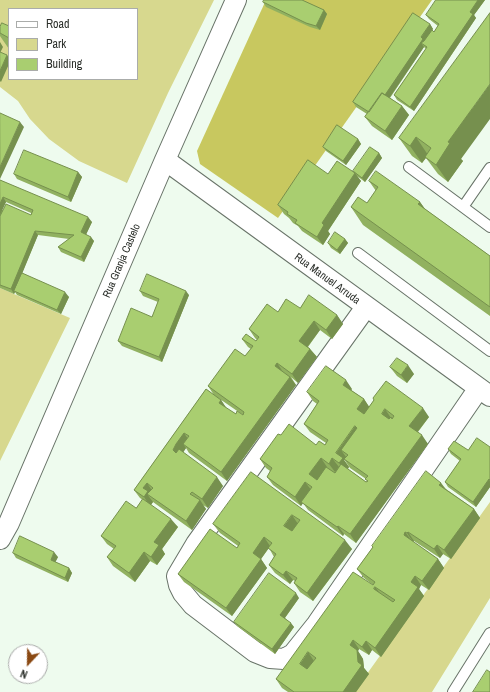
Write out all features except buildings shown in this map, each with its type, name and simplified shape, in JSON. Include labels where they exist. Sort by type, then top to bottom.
[{"type":"street","name":"Rua Granja Castelo","points":[[5,531],[165,160],[236,0]]},
{"type":"street","name":"Rua Manuel Arruda","points":[[165,160],[484,392]]},
{"type":"street","points":[[366,307],[196,544],[177,576],[183,594],[193,605],[245,645],[255,652],[270,658],[284,659],[293,654],[317,624],[484,392]]},
{"type":"lane","points":[[409,167],[490,227]]},
{"type":"lane","points":[[463,207],[490,168]]},
{"type":"lane","points":[[358,253],[490,351]]},
{"type":"lane","points":[[453,692],[490,633]]},
{"type":"green space","points":[[0,0],[214,0],[168,93],[127,183],[79,161],[49,139],[30,119],[18,101],[0,87]]},
{"type":"green space","points":[[0,288],[70,318],[0,461]]},
{"type":"green space","points":[[490,502],[490,598],[432,692],[354,692]]},
{"type":"shaded area","points":[[266,0],[432,0],[278,218],[200,164],[197,151]]}]
